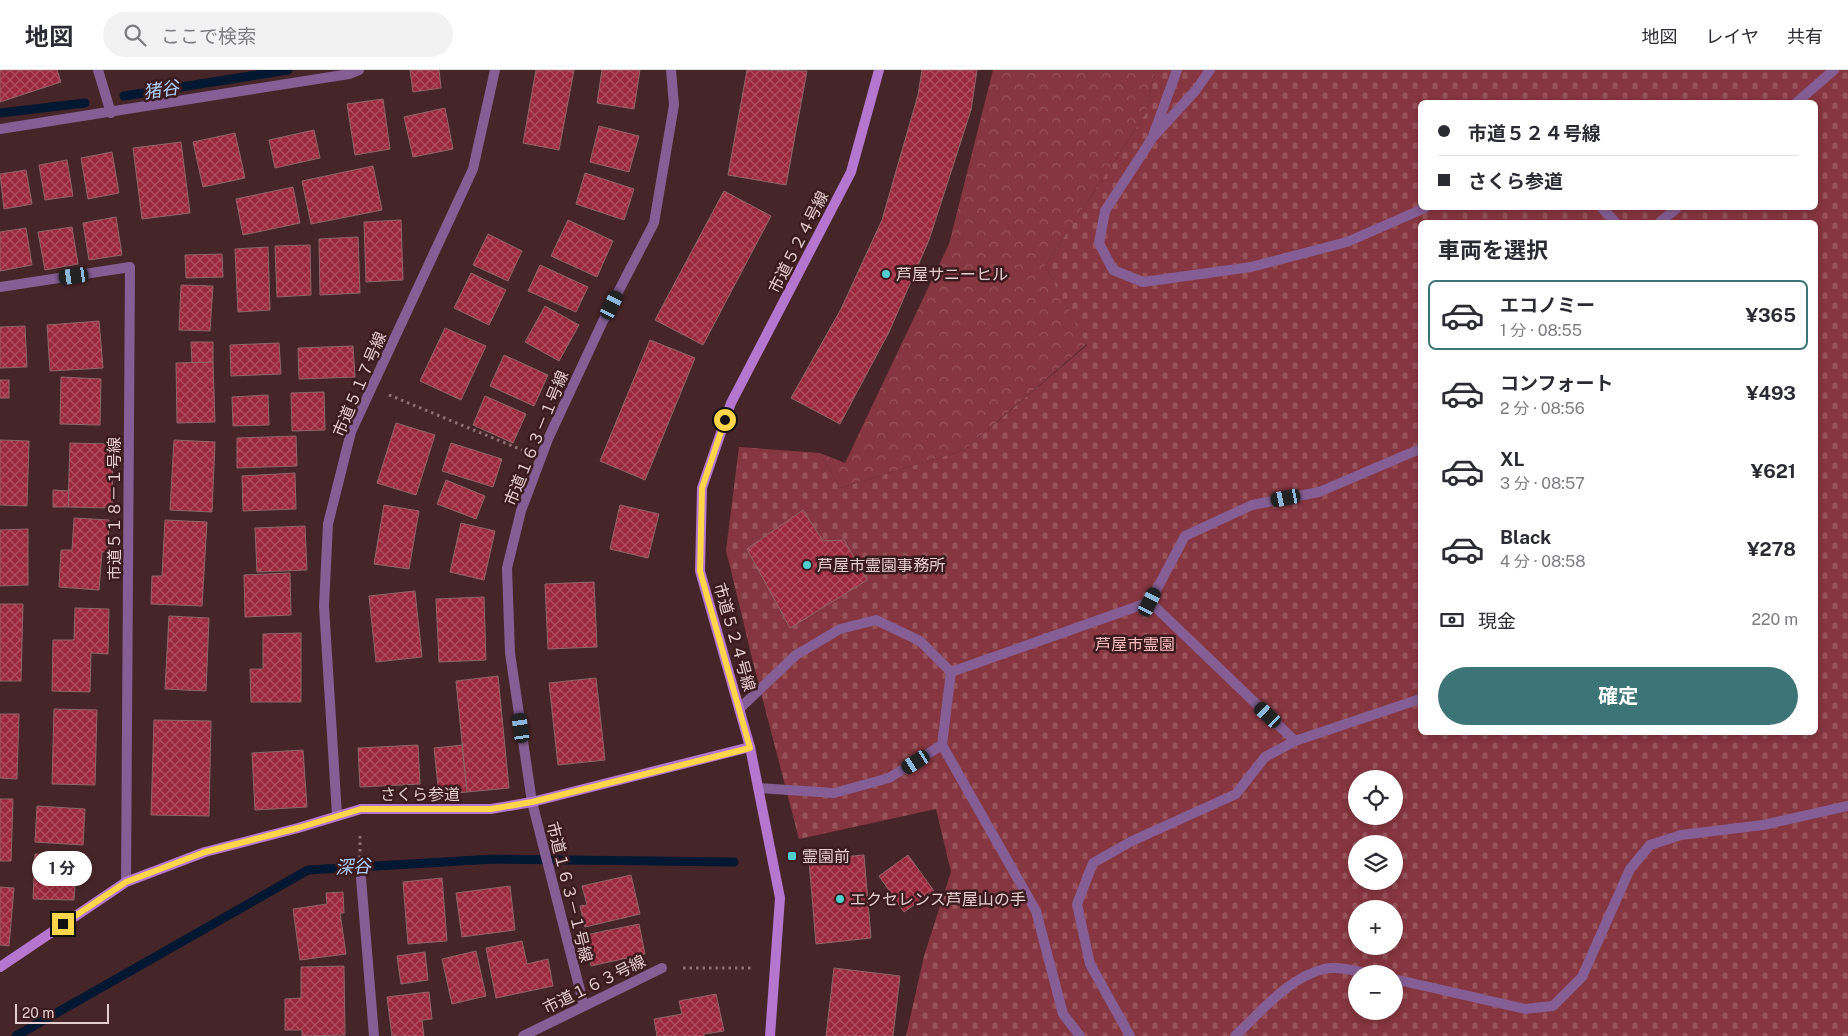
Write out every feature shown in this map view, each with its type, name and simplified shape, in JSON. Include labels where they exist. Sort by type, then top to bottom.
[{"type":"street","points":[[98,70],[111,112]]},
{"type":"street","points":[[0,129],[349,74],[359,70]]},
{"type":"street","name":"市道５１７号線","points":[[337,816],[324,606],[328,524],[351,432],[472,169],[495,70]]},
{"type":"street","name":"市道１６３－１号線","points":[[584,1006],[532,802],[510,653],[507,568],[521,511],[541,458],[603,321],[654,223],[674,106],[671,70]]},
{"type":"street","name":"市道５２４号線","points":[[770,1036],[780,898],[750,748],[700,571],[702,488],[731,403],[851,172],[879,70]]},
{"type":"street","points":[[1152,137],[1177,70]]},
{"type":"street","points":[[1210,70],[1196,90],[1152,137],[1105,211],[1099,243],[1113,270],[1143,282],[1252,268],[1347,242],[1420,210]]},
{"type":"street","points":[[1799,100],[1834,70]]},
{"type":"street","points":[[1604,210],[1613,220]]},
{"type":"street","points":[[1662,220],[1675,210]]},
{"type":"street","name":"市道５１８－１号線","points":[[0,287],[130,267],[126,882]]},
{"type":"street","points":[[951,672],[1150,602],[1184,536],[1252,505],[1319,492],[1418,450]]},
{"type":"street","points":[[1150,602],[1295,740]]},
{"type":"street","points":[[739,709],[796,655],[840,628],[876,620],[920,641],[951,672]]},
{"type":"street","points":[[951,672],[942,745],[1036,911],[1063,1014],[1080,1036]]},
{"type":"street","points":[[1128,1036],[1090,964],[1077,904],[1093,863],[1132,841],[1236,794],[1265,757],[1295,740],[1418,700]]},
{"type":"street","points":[[758,788],[834,793],[889,778],[942,745]]},
{"type":"street","name":"さくら参道","points":[[0,967],[126,882],[205,852],[361,809],[491,809],[532,802],[750,748]]},
{"type":"street","points":[[1403,981],[1525,1009],[1554,1006],[1582,977],[1630,869],[1650,845],[1681,835],[1763,825],[1848,806]]},
{"type":"street","points":[[361,878],[374,1036]]},
{"type":"street","name":"市道１６３号線","points":[[522,1036],[662,968]]},
{"type":"street","points":[[1235,1036],[1295,981],[1325,969],[1348,969]]},
{"type":"path","points":[[372,388],[541,458]]},
{"type":"path","name":"市道１６３号線","points":[[662,968],[742,968]]},
{"type":"green space","points":[[993,70],[1155,70],[1146,113],[1045,266],[1087,344],[964,450],[840,488],[820,453],[845,463],[949,244]]},
{"type":"green space","name":"芦屋市霊園","points":[[1155,70],[1848,70],[1848,1036],[906,1036],[924,956],[951,872],[936,809],[799,839],[726,550],[739,447],[820,453],[840,488],[964,450],[1087,345],[1045,266],[1146,113]]},
{"type":"building","points":[[0,70],[57,70],[61,82],[0,102]]},
{"type":"building","points":[[410,70],[439,70],[441,88],[413,92]]},
{"type":"building","points":[[536,70],[574,70],[559,150],[523,143]]},
{"type":"building","points":[[602,70],[640,70],[634,109],[597,103]]},
{"type":"building","points":[[747,70],[807,71],[786,185],[728,175]]},
{"type":"building","name":"芦屋サニーヒル","points":[[922,70],[977,70],[971,110],[929,240],[889,332],[840,424],[791,398],[841,309],[882,220],[918,95]]},
{"type":"building","points":[[383,99],[390,149],[355,155],[347,104]]},
{"type":"building","points":[[445,108],[453,149],[413,157],[404,117]]},
{"type":"building","points":[[599,126],[639,136],[629,172],[590,162]]},
{"type":"building","points":[[314,130],[320,158],[275,168],[269,140]]},
{"type":"building","points":[[235,133],[245,178],[203,187],[193,142]]},
{"type":"building","points":[[181,142],[190,213],[142,219],[133,148]]},
{"type":"building","points":[[112,152],[119,193],[88,199],[81,158]]},
{"type":"building","points":[[67,160],[73,196],[45,200],[39,165]]},
{"type":"building","points":[[373,166],[382,210],[311,224],[302,181]]},
{"type":"building","points":[[26,170],[32,204],[4,209],[0,174]]},
{"type":"building","points":[[585,173],[634,189],[624,220],[576,204]]},
{"type":"building","points":[[293,187],[300,223],[243,235],[236,199]]},
{"type":"building","points":[[724,191],[771,216],[703,345],[655,320]]},
{"type":"building","points":[[116,217],[122,255],[89,260],[83,223]]},
{"type":"building","points":[[401,220],[403,280],[366,282],[364,222]]},
{"type":"building","points":[[568,220],[613,241],[597,277],[551,256]]},
{"type":"building","points":[[72,227],[78,264],[45,270],[38,232]]},
{"type":"building","points":[[26,228],[32,265],[0,271],[0,232]]},
{"type":"building","points":[[488,234],[522,251],[508,281],[473,265]]},
{"type":"building","points":[[358,237],[360,293],[320,295],[319,239]]},
{"type":"building","points":[[310,245],[311,295],[277,297],[275,246]]},
{"type":"building","points":[[268,247],[270,310],[238,312],[235,249]]},
{"type":"building","points":[[222,254],[223,277],[186,278],[185,255]]},
{"type":"building","points":[[540,265],[588,287],[576,312],[528,291]]},
{"type":"building","points":[[471,273],[506,290],[489,325],[454,308]]},
{"type":"building","points":[[181,285],[213,286],[210,331],[179,330]]},
{"type":"building","points":[[545,306],[579,325],[559,361],[525,342]]},
{"type":"building","points":[[99,321],[103,368],[50,371],[47,325]]},
{"type":"building","points":[[25,326],[27,367],[0,368],[0,327]]},
{"type":"building","points":[[445,328],[486,346],[461,400],[420,381]]},
{"type":"building","points":[[650,340],[695,358],[645,480],[600,461]]},
{"type":"building","points":[[191,342],[213,342],[213,362],[192,364]]},
{"type":"building","points":[[279,343],[281,374],[231,376],[230,345]]},
{"type":"building","points":[[353,346],[355,377],[299,379],[298,348]]},
{"type":"building","points":[[504,355],[548,375],[534,406],[490,386]]},
{"type":"building","points":[[213,362],[215,422],[177,423],[176,363]]},
{"type":"building","points":[[61,377],[101,379],[100,425],[60,424]]},
{"type":"building","points":[[0,380],[9,380],[9,398],[0,398]]},
{"type":"building","points":[[324,392],[325,430],[292,431],[291,393]]},
{"type":"building","points":[[268,395],[269,425],[233,426],[232,397]]},
{"type":"building","points":[[485,396],[526,414],[513,443],[473,425]]},
{"type":"building","points":[[396,423],[435,435],[416,495],[377,483]]},
{"type":"building","points":[[296,436],[297,466],[237,468],[237,438]]},
{"type":"building","points":[[0,440],[29,441],[27,506],[0,505]]},
{"type":"building","points":[[174,440],[215,442],[212,512],[170,510]]},
{"type":"building","points":[[70,443],[113,444],[112,508],[68,507]]},
{"type":"building","points":[[451,443],[502,459],[493,487],[442,471]]},
{"type":"building","points":[[295,473],[296,509],[243,511],[242,476]]},
{"type":"building","points":[[446,480],[485,496],[476,519],[437,504]]},
{"type":"building","points":[[53,490],[69,491],[68,507],[53,507]]},
{"type":"building","points":[[384,505],[419,511],[409,569],[374,564]]},
{"type":"building","points":[[620,505],[659,514],[648,558],[610,549]]},
{"type":"building","name":"芦屋市霊園事務所","points":[[803,510],[823,541],[844,540],[867,580],[790,628],[747,549]]},
{"type":"building","points":[[74,518],[109,520],[108,552],[102,552],[99,590],[59,587],[61,550],[72,550]]},
{"type":"building","points":[[165,520],[207,522],[202,606],[151,604],[152,576],[162,576]]},
{"type":"building","points":[[461,523],[495,531],[484,580],[450,572]]},
{"type":"building","points":[[305,526],[307,570],[257,572],[255,528]]},
{"type":"building","points":[[28,529],[28,585],[0,586],[0,530]]},
{"type":"building","points":[[290,573],[291,615],[245,617],[244,575]]},
{"type":"building","points":[[594,582],[597,647],[548,649],[545,584]]},
{"type":"building","points":[[415,591],[422,657],[376,662],[369,596]]},
{"type":"building","points":[[484,597],[486,660],[439,662],[436,599]]},
{"type":"building","points":[[0,604],[23,604],[21,681],[0,681]]},
{"type":"building","points":[[75,608],[109,609],[108,654],[91,653],[90,692],[52,691],[53,640],[74,640]]},
{"type":"building","points":[[169,616],[209,618],[206,691],[165,689]]},
{"type":"building","points":[[301,633],[301,702],[251,702],[250,669],[263,669],[263,634]]},
{"type":"building","points":[[498,676],[509,788],[467,792],[456,681]]},
{"type":"building","points":[[596,678],[605,760],[558,765],[549,683]]},
{"type":"building","points":[[54,709],[97,710],[95,785],[52,784]]},
{"type":"building","points":[[0,714],[19,714],[17,779],[0,778]]},
{"type":"building","points":[[154,720],[211,721],[209,816],[151,815]]},
{"type":"building","points":[[418,745],[420,784],[360,787],[358,748]]},
{"type":"building","points":[[462,745],[467,792],[439,795],[434,748]]},
{"type":"building","points":[[303,750],[307,807],[255,810],[252,753]]},
{"type":"building","points":[[0,799],[13,799],[11,861],[0,861]]},
{"type":"building","points":[[37,806],[85,809],[83,845],[35,842]]},
{"type":"building","points":[[35,854],[77,856],[74,900],[33,899]]},
{"type":"building","name":"エクセレンス芦屋山の手","points":[[864,855],[871,938],[816,944],[809,860]]},
{"type":"building","points":[[908,855],[934,891],[904,912],[879,876]]},
{"type":"building","points":[[631,875],[640,914],[585,927],[580,906],[587,905],[582,886]]},
{"type":"building","points":[[442,878],[447,941],[408,944],[403,882]]},
{"type":"building","points":[[510,886],[515,930],[462,937],[456,893]]},
{"type":"building","points":[[0,887],[14,888],[9,946],[0,945]]},
{"type":"building","points":[[343,892],[344,913],[340,913],[346,954],[300,960],[293,909],[327,904],[326,893]]},
{"type":"building","points":[[639,924],[645,954],[591,966],[585,935]]},
{"type":"building","points":[[522,941],[527,964],[548,959],[553,986],[496,998],[486,948]]},
{"type":"building","points":[[476,951],[486,996],[452,1004],[442,959]]},
{"type":"building","points":[[425,952],[428,980],[401,984],[397,956]]},
{"type":"building","points":[[344,966],[345,1035],[302,1036],[302,1030],[285,1030],[285,999],[301,998],[301,967]]},
{"type":"building","points":[[834,968],[900,976],[893,1036],[826,1036]]},
{"type":"building","points":[[429,992],[432,1019],[422,1020],[424,1036],[392,1036],[387,997]]},
{"type":"building","points":[[716,994],[724,1031],[704,1034],[704,1036],[657,1036],[654,1019],[682,1014],[679,1001]]},
{"type":"waterway","name":"猪谷","points":[[124,96],[288,70]]},
{"type":"waterway","name":"猪谷","points":[[0,113],[85,103]]},
{"type":"waterway","name":"深谷","points":[[16,1036],[308,870],[494,859],[734,862]]},
{"type":"place","name":"芦屋サニーヒル","points":[[886,274]]},
{"type":"place","name":"芦屋市霊園事務所","points":[[807,565]]},
{"type":"place","name":"霊園前","points":[[792,856]]},
{"type":"place","name":"エクセレンス芦屋山の手","points":[[840,899]]},
{"type":"route","points":[[63,924],[126,882],[205,852],[298,828],[361,809],[491,809],[532,802],[750,748],[700,571],[702,488],[725,420]]}]
